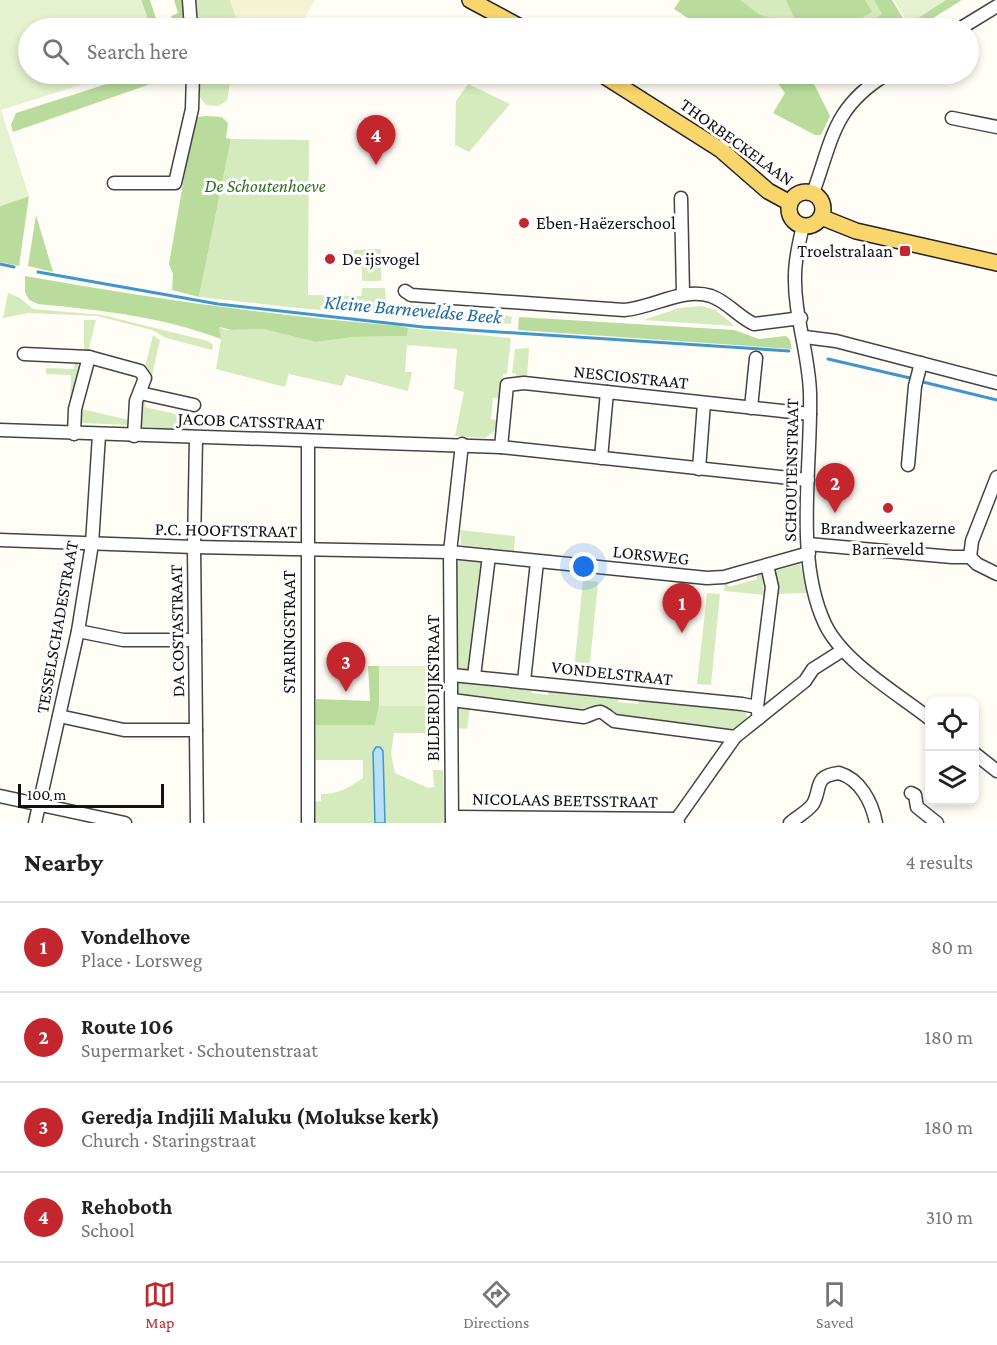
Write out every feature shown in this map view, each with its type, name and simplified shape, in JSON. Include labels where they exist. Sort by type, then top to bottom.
[{"type":"main road","points":[[470,0],[503,18]]},
{"type":"main road","name":"THORBECKELAAN","points":[[617,84],[721,150],[768,191],[790,203]]},
{"type":"main road","points":[[799,193],[813,193],[822,203],[821,217],[810,226],[803,226],[791,218],[790,203],[799,193]]},
{"type":"main road","points":[[821,217],[856,231],[997,263]]},
{"type":"street","points":[[189,0],[190,18]]},
{"type":"street","points":[[977,18],[997,6]]},
{"type":"street","points":[[114,183],[175,183],[192,109],[193,84]]},
{"type":"street","points":[[813,193],[841,115],[858,95],[873,84]]},
{"type":"street","points":[[952,118],[997,127]]},
{"type":"street","points":[[681,198],[683,294]]},
{"type":"street","name":"SCHOUTENSTRAAT","points":[[803,226],[795,276],[805,337],[810,414],[808,548],[819,609],[826,626],[843,650],[925,715]]},
{"type":"street","points":[[405,291],[419,296],[624,310],[647,307],[683,294],[711,296],[723,301],[754,324],[801,318]]},
{"type":"street","points":[[805,337],[836,341],[997,382]]},
{"type":"street","points":[[24,354],[90,357],[140,370],[144,378],[136,401],[134,436]]},
{"type":"street","points":[[74,434],[75,409],[90,357]]},
{"type":"street","points":[[752,408],[756,358]]},
{"type":"street","points":[[908,465],[915,386],[921,363]]},
{"type":"street","name":"NESCIOSTRAAT","points":[[501,447],[507,385],[524,383],[810,414]]},
{"type":"street","points":[[601,458],[607,392]]},
{"type":"street","points":[[140,393],[195,405]]},
{"type":"street","points":[[699,469],[704,403]]},
{"type":"street","name":"JACOB CATSSTRAAT","points":[[0,430],[196,438],[462,444],[808,480]]},
{"type":"street","name":"TESSELSCHADESTRAAT","points":[[35,823],[78,630],[92,544],[99,435]]},
{"type":"street","name":"DA COSTASTRAAT","points":[[196,438],[194,548],[197,823]]},
{"type":"street","name":"STARINGSTRAAT","points":[[308,441],[308,823]]},
{"type":"street","name":"BILDERDIJKSTRAAT","points":[[453,820],[450,552],[462,444]]},
{"type":"street","points":[[997,477],[972,541],[970,556],[977,564],[997,574]]},
{"type":"street","name":"P.C. HOOFTSTRAAT","points":[[0,540],[194,548],[450,552]]},
{"type":"street","points":[[808,548],[952,557],[970,556]]},
{"type":"street","name":"LORSWEG","points":[[450,552],[707,578],[767,565],[808,548]]},
{"type":"street","points":[[474,676],[489,556]]},
{"type":"street","points":[[524,681],[537,562]]},
{"type":"street","points":[[758,712],[772,587],[767,565]]},
{"type":"street","points":[[78,630],[123,640],[195,640]]},
{"type":"street","points":[[678,821],[735,737],[758,712],[805,681],[813,669],[843,650]]},
{"type":"street","name":"VONDELSTRAAT","points":[[452,675],[524,681],[758,712]]},
{"type":"street","points":[[452,700],[581,717],[596,711],[604,712],[614,721],[735,737]]},
{"type":"street","points":[[59,716],[124,730],[196,730]]},
{"type":"street","points":[[979,756],[997,771]]},
{"type":"street","points":[[790,823],[812,806],[818,783],[824,777],[839,773],[854,780],[870,801],[876,823]]},
{"type":"street","points":[[911,793],[915,795],[917,807],[937,823]]},
{"type":"street","points":[[0,796],[125,823]]},
{"type":"street","name":"NICOLAAS BEETSSTRAAT","points":[[453,820],[678,821]]},
{"type":"shaded area","points":[[230,0],[315,0],[305,18],[236,18]]},
{"type":"green space","points":[[0,0],[141,0],[147,18],[18,18],[18,84],[83,84],[1,110],[29,196],[0,206]]},
{"type":"green space","points":[[141,0],[150,0],[156,18],[147,18]]},
{"type":"green space","points":[[174,0],[184,0],[185,18],[172,18],[171,16],[178,13]]},
{"type":"green space","points":[[192,0],[230,0],[236,18],[193,18]]},
{"type":"green space","points":[[680,0],[740,0],[760,15],[772,18],[688,18],[674,9]]},
{"type":"green space","points":[[682,0],[876,0],[886,18],[699,18]]},
{"type":"green space","points":[[786,0],[865,0],[872,12],[862,18],[794,18]]},
{"type":"green space","points":[[874,0],[892,0],[903,18],[875,18],[882,14]]},
{"type":"green space","points":[[894,0],[946,0],[918,18],[905,18]]},
{"type":"green space","points":[[942,0],[962,0],[933,18],[914,18]]},
{"type":"green space","points":[[107,84],[150,84],[13,132],[11,125],[16,113]]},
{"type":"green space","points":[[198,84],[230,84],[227,101],[218,106],[206,105],[200,97]]},
{"type":"green space","points":[[468,84],[510,104],[469,152],[455,145],[456,101]]},
{"type":"green space","points":[[778,84],[814,84],[830,116],[821,135],[815,135],[773,113],[785,93]]},
{"type":"green space","points":[[198,117],[222,117],[228,123],[226,138],[231,139],[199,297],[172,290],[173,274],[169,264],[193,126]]},
{"type":"green space","name":"De Schoutenhoeve","points":[[231,139],[309,140],[308,295],[361,296],[362,288],[385,288],[386,302],[393,308],[509,316],[512,317],[511,324],[308,309],[199,297]]},
{"type":"green space","points":[[29,196],[19,266],[0,262],[0,206]]},
{"type":"green space","points":[[36,215],[53,272],[28,266]]},
{"type":"green space","points":[[381,249],[381,281],[362,281],[362,268],[354,267],[354,250]]},
{"type":"green space","points":[[25,276],[212,306],[399,326],[408,328],[407,336],[354,337],[316,342],[263,329],[232,330],[219,327],[221,339],[154,320],[38,304],[29,300],[25,292]]},
{"type":"green space","points":[[8,293],[20,298],[33,309],[102,315],[208,341],[213,345],[212,350],[166,338],[152,330],[97,316],[29,313],[3,318]]},
{"type":"green space","points":[[702,306],[715,310],[735,326],[643,320],[679,308]]},
{"type":"green space","points":[[519,317],[734,330],[759,339],[786,336],[790,340],[792,349],[518,330]]},
{"type":"green space","points":[[84,320],[96,320],[88,352],[84,351]]},
{"type":"green space","points":[[218,327],[226,330],[263,329],[316,342],[354,337],[407,336],[408,328],[511,338],[507,374],[503,374],[499,398],[493,398],[491,419],[497,420],[496,430],[485,438],[455,436],[464,392],[454,389],[457,349],[407,345],[405,372],[412,372],[408,391],[346,375],[342,386],[289,374],[285,387],[216,369],[221,339]]},
{"type":"green space","points":[[153,335],[160,340],[152,376],[145,367]]},
{"type":"green space","points":[[529,348],[527,378],[516,381],[516,374],[512,373],[515,349]]},
{"type":"green space","points":[[75,362],[82,367],[78,370],[70,403],[71,375],[46,374],[46,368],[74,369]]},
{"type":"green space","points":[[146,399],[145,407],[192,418],[189,431],[138,426],[141,400]]},
{"type":"green space","points":[[82,409],[129,420],[129,425],[81,423]]},
{"type":"green space","points":[[460,530],[515,536],[514,551],[461,545]]},
{"type":"green space","points":[[460,560],[481,562],[484,571],[481,573],[470,660],[472,668],[461,671],[457,668],[455,563]]},
{"type":"green space","points":[[800,564],[807,593],[778,594],[773,571]]},
{"type":"green space","points":[[763,573],[764,595],[724,591],[725,581],[729,587],[757,579],[757,575]]},
{"type":"green space","points":[[583,580],[598,582],[589,673],[574,671]]},
{"type":"green space","points":[[707,593],[720,594],[711,685],[697,684]]},
{"type":"green space","points":[[368,666],[379,666],[379,706],[375,725],[316,725],[316,699],[370,701]]},
{"type":"green space","points":[[379,666],[441,666],[441,706],[379,706]]},
{"type":"green space","points":[[458,681],[532,686],[531,693],[548,695],[549,688],[618,695],[618,702],[638,704],[639,697],[744,709],[748,718],[732,734],[457,696]]},
{"type":"green space","points":[[456,705],[470,707],[467,729],[457,728]]},
{"type":"green space","points":[[379,706],[441,706],[442,733],[394,733],[391,754],[395,773],[428,788],[434,787],[433,770],[443,770],[445,823],[312,823],[312,802],[321,801],[321,794],[343,790],[363,778],[363,760],[316,760],[316,725],[375,725]]},
{"type":"water","points":[[376,747],[380,747],[383,751],[385,823],[375,823],[373,752]]},
{"type":"waterway","name":"Kleine Barneveldse Beek","points":[[0,264],[14,267]]},
{"type":"waterway","name":"Kleine Barneveldse Beek","points":[[38,272],[218,304],[423,327],[789,351]]},
{"type":"waterway","name":"Kleine Barneveldse Beek","points":[[828,359],[910,378]]},
{"type":"waterway","name":"Kleine Barneveldse Beek","points":[[923,382],[997,400]]},
{"type":"place","name":"Rehoboth","points":[[376,165]]},
{"type":"place","name":"Eben-Haëzerschool","points":[[524,223]]},
{"type":"place","name":"Troelstralaan","points":[[905,251]]},
{"type":"place","name":"De ijsvogel","points":[[330,259]]},
{"type":"place","name":"Brandweerkazerne Barneveld","points":[[888,508]]},
{"type":"place","name":"Route 106","points":[[835,513]]},
{"type":"place","name":"Vondelhove","points":[[682,633]]},
{"type":"place","name":"Geredja Indjili Maluku (Molukse kerk)","points":[[346,692]]}]
